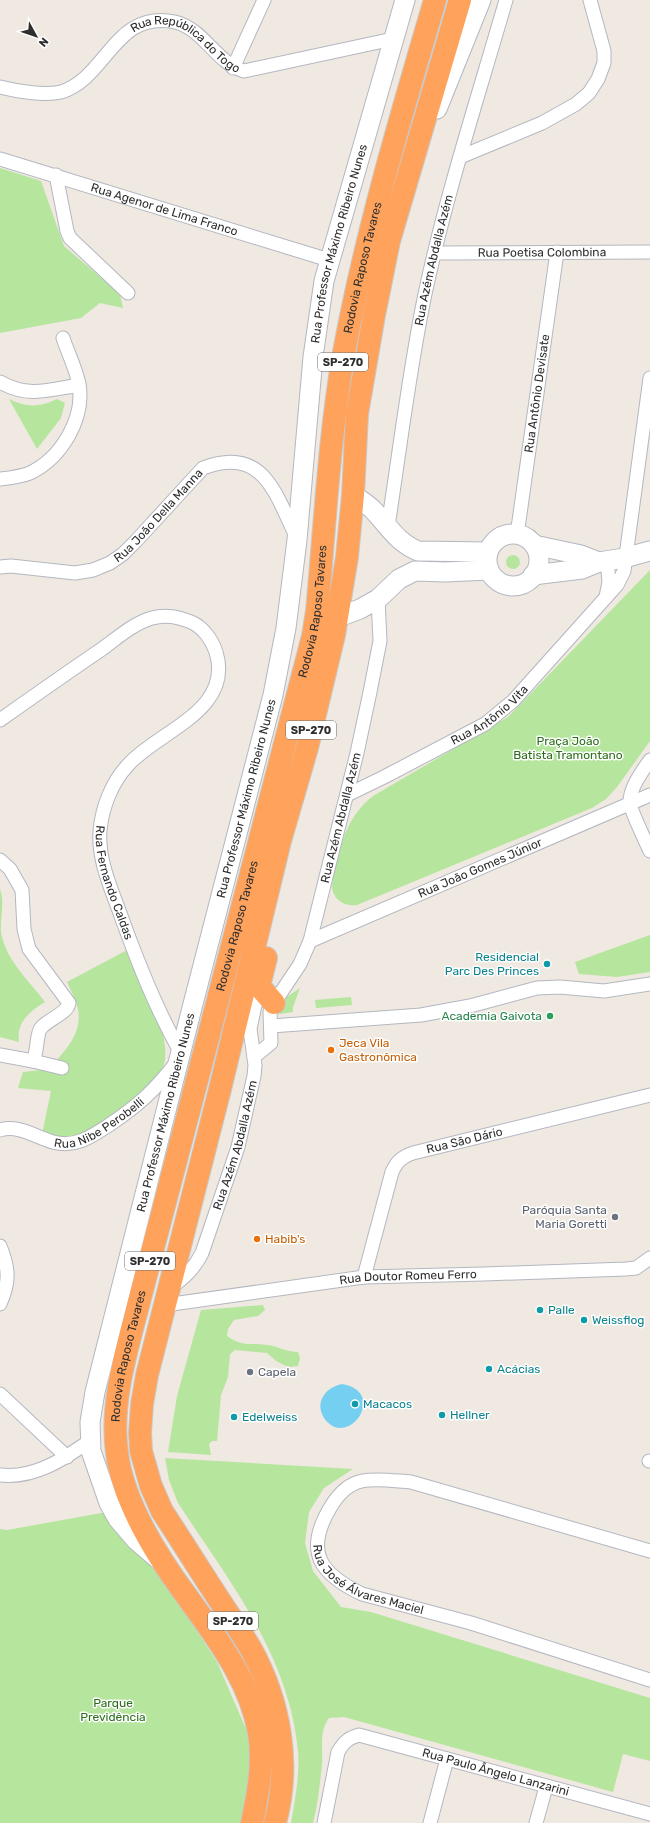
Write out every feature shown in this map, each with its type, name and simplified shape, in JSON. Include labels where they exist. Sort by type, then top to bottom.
[{"type":"highway","points":[[419,54],[426,0]]},
{"type":"highway","name":"Rodovia Raposo Tavares","points":[[252,1823],[261,1754],[259,1733],[253,1710],[243,1684],[229,1657],[213,1632],[187,1598],[145,1530],[123,1483],[117,1453],[115,1426],[123,1369],[139,1302],[313,636],[317,611],[333,424],[344,353],[359,281],[419,54],[435,0]]},
{"type":"highway","name":"Rodovia Raposo Tavares","points":[[275,1823],[282,1787],[283,1760],[280,1728],[265,1682],[251,1649],[162,1511],[151,1486],[141,1451],[140,1433],[142,1404],[147,1375],[166,1297],[220,1089],[280,841],[307,748],[334,635],[347,557],[353,495],[357,414],[374,315],[389,241],[460,0]]},
{"type":"highway","points":[[274,1003],[259,986],[282,892],[284,872],[280,841]]},
{"type":"main road","name":"Rua Professor Máximo Ribeiro Nunes","points":[[169,1570],[136,1540],[118,1519],[109,1503],[91,1450],[90,1422],[95,1392],[273,696],[286,628],[297,540],[312,357],[324,282],[329,260],[405,0]]},
{"type":"main road","points":[[411,167],[481,0]]},
{"type":"main road","points":[[353,495],[375,511],[401,542],[418,551],[488,561]]},
{"type":"main road","points":[[517,534],[529,540],[534,545],[538,560],[533,575],[522,584],[509,585],[497,580],[488,561],[492,544],[499,538],[517,534]]},
{"type":"main road","points":[[534,545],[610,560]]},
{"type":"main road","points":[[533,575],[582,569],[610,560],[650,552]]},
{"type":"main road","points":[[336,618],[360,609],[378,599],[399,579],[416,571],[488,561]]},
{"type":"street","points":[[233,68],[264,0]]},
{"type":"street","name":"Rua Azém Abdalla Azém","points":[[388,526],[416,341],[435,253],[460,157],[506,0]]},
{"type":"street","points":[[460,157],[542,123],[576,104],[589,93],[598,79],[604,63],[604,51],[590,0]]},
{"type":"street","name":"Rua República do Togo","points":[[0,87],[48,94],[61,92],[76,84],[88,73],[128,30],[144,23],[159,21],[175,22],[191,29],[206,41],[233,68],[244,71],[393,39]]},
{"type":"street","name":"Rua Agenor de Lima Franco","points":[[0,159],[329,260]]},
{"type":"street","points":[[56,175],[67,231],[70,238],[128,293]]},
{"type":"street","name":"Rua Antônio Devisate","points":[[517,534],[557,252]]},
{"type":"street","name":"Rua Poetisa Colombina","points":[[435,253],[650,252]]},
{"type":"street","points":[[0,479],[14,478],[30,472],[47,461],[61,447],[73,428],[79,409],[79,385],[63,338]]},
{"type":"street","name":"Rua Antônio Vita","points":[[346,795],[384,778],[485,724],[514,701],[605,601],[621,579],[624,571],[610,560],[650,378]]},
{"type":"street","points":[[0,382],[12,389],[30,392],[79,385]]},
{"type":"street","name":"Rua João Della Manna","points":[[0,567],[11,566],[75,572],[93,570],[110,563],[123,554],[136,541],[203,468],[218,462],[230,461],[247,464],[260,472],[270,482],[297,540]]},
{"type":"street","name":"Rua Azém Abdalla Azém","points":[[254,1057],[270,1043],[270,1012],[274,1003],[300,964],[310,941],[370,692],[380,641],[378,599]]},
{"type":"street","name":"Rua Fernando Caldas","points":[[0,720],[127,632],[151,618],[171,616],[194,623],[206,633],[213,644],[217,654],[218,671],[215,688],[211,697],[204,706],[192,716],[140,753],[128,764],[112,789],[105,807],[100,830],[100,850],[107,877],[158,1011],[180,1056]]},
{"type":"street","points":[[650,760],[636,782],[630,803],[650,852]]},
{"type":"street","name":"Rua João Gomes Júnior","points":[[310,941],[650,795]]},
{"type":"street","points":[[0,860],[10,869],[22,890],[24,929],[29,949],[69,1003],[66,1008],[40,1028],[37,1054],[33,1061]]},
{"type":"street","points":[[271,1026],[421,1015],[470,1006],[536,988],[560,987],[604,991],[650,984]]},
{"type":"street","name":"Rua Azém Abdalla Azém","points":[[166,1297],[196,1265],[202,1253],[226,1178],[238,1148],[254,1076],[254,1057],[250,1029],[259,986]]},
{"type":"street","points":[[0,1055],[62,1068]]},
{"type":"street","name":"Rua Nibe Perobelli","points":[[0,1130],[5,1128],[17,1129],[54,1142],[68,1144],[78,1143],[92,1137],[143,1102],[180,1056]]},
{"type":"street","name":"Rua São Dário","points":[[364,1277],[392,1172],[398,1161],[404,1157],[421,1151],[650,1095]]},
{"type":"street","points":[[0,1246],[8,1277],[7,1285],[0,1304]]},
{"type":"street","name":"Rua Doutor Romeu Ferro","points":[[166,1297],[364,1277],[626,1269],[636,1268],[650,1258]]},
{"type":"street","points":[[0,1394],[67,1457]]},
{"type":"street","points":[[0,1475],[24,1474],[47,1466],[67,1457],[90,1440]]},
{"type":"street","name":"Rua José Álvares Maciel","points":[[650,1551],[411,1482],[389,1480],[361,1481],[345,1489],[336,1498],[322,1521],[317,1545],[319,1556],[330,1575],[346,1586],[362,1594],[471,1623],[650,1680]]},
{"type":"street","name":"Rua Paulo Ângelo Lanzarini","points":[[324,1823],[338,1752],[343,1744],[350,1738],[359,1735],[546,1787],[646,1817]]},
{"type":"street","points":[[430,1823],[447,1759]]},
{"type":"street","points":[[536,1823],[546,1787]]},
{"type":"green space","points":[[0,168],[41,181],[64,246],[120,294],[123,308],[100,303],[81,318],[0,333]]},
{"type":"green space","points":[[9,399],[27,405],[45,404],[57,399],[65,403],[61,418],[37,449]]},
{"type":"green space","points":[[513,555],[518,557],[520,562],[518,567],[513,569],[508,567],[506,562],[508,557]]},
{"type":"green space","name":"Praça João Batista Tramontano","points":[[650,570],[650,741],[617,787],[606,799],[592,808],[357,905],[348,905],[336,898],[332,885],[340,848],[349,825],[364,804],[373,796],[508,717]]},
{"type":"green space","points":[[0,889],[2,904],[1,932],[4,942],[18,969],[45,1002],[29,1013],[25,1018],[20,1029],[19,1042],[0,1037]]},
{"type":"green space","points":[[650,935],[650,972],[617,977],[579,974],[575,962]]},
{"type":"green space","points":[[129,949],[156,1009],[161,1027],[165,1043],[165,1058],[162,1070],[154,1082],[86,1136],[80,1139],[72,1140],[42,1134],[51,1091],[18,1088],[23,1072],[49,1069],[66,1049],[75,1034],[78,1027],[78,1009],[67,982]]},
{"type":"green space","points":[[300,988],[293,1007],[293,1012],[280,1014],[277,1010],[281,1001]]},
{"type":"green space","points":[[351,997],[352,1005],[316,1008],[315,1000]]},
{"type":"green space","points":[[263,1305],[265,1310],[258,1316],[234,1320],[228,1329],[227,1336],[238,1342],[247,1344],[261,1344],[298,1352],[300,1358],[298,1366],[288,1367],[276,1361],[267,1353],[235,1350],[230,1354],[228,1377],[221,1395],[217,1441],[212,1441],[209,1444],[211,1455],[168,1452],[177,1396],[201,1310]]},
{"type":"green space","points":[[165,1458],[353,1469],[324,1488],[309,1512],[305,1543],[313,1571],[341,1607],[371,1612],[650,1698],[650,1761],[623,1754],[613,1792],[344,1717],[329,1718],[324,1728],[322,1740],[322,1764],[318,1801],[313,1823],[291,1823],[298,1778],[298,1751],[292,1716],[283,1683],[270,1651],[254,1620],[236,1590],[178,1503],[169,1480]]},
{"type":"green space","name":"Parque Previdência","points":[[107,1512],[135,1548],[166,1583],[217,1662],[253,1745],[244,1823],[0,1823],[0,1529],[7,1530]]},
{"type":"water","points":[[342,1384],[356,1389],[362,1397],[363,1407],[359,1416],[352,1424],[343,1428],[333,1426],[324,1418],[320,1406],[323,1396],[331,1388]]},
{"type":"place","name":"Residencial Parc Des Princes","points":[[547,964]]},
{"type":"place","name":"Academia Gaivota","points":[[550,1016]]},
{"type":"place","name":"Jeca Vila Gastronômica","points":[[331,1050]]},
{"type":"place","name":"Paróquia Santa Maria Goretti","points":[[615,1217]]},
{"type":"place","name":"Habib's","points":[[257,1239]]},
{"type":"place","name":"Palle","points":[[540,1310]]},
{"type":"place","name":"Weissflog","points":[[584,1320]]},
{"type":"place","name":"Acácias","points":[[489,1369]]},
{"type":"place","name":"Capela","points":[[250,1372]]},
{"type":"place","name":"Macacos","points":[[355,1404]]},
{"type":"place","name":"Hellner","points":[[442,1415]]},
{"type":"place","name":"Edelweiss","points":[[234,1417]]}]
